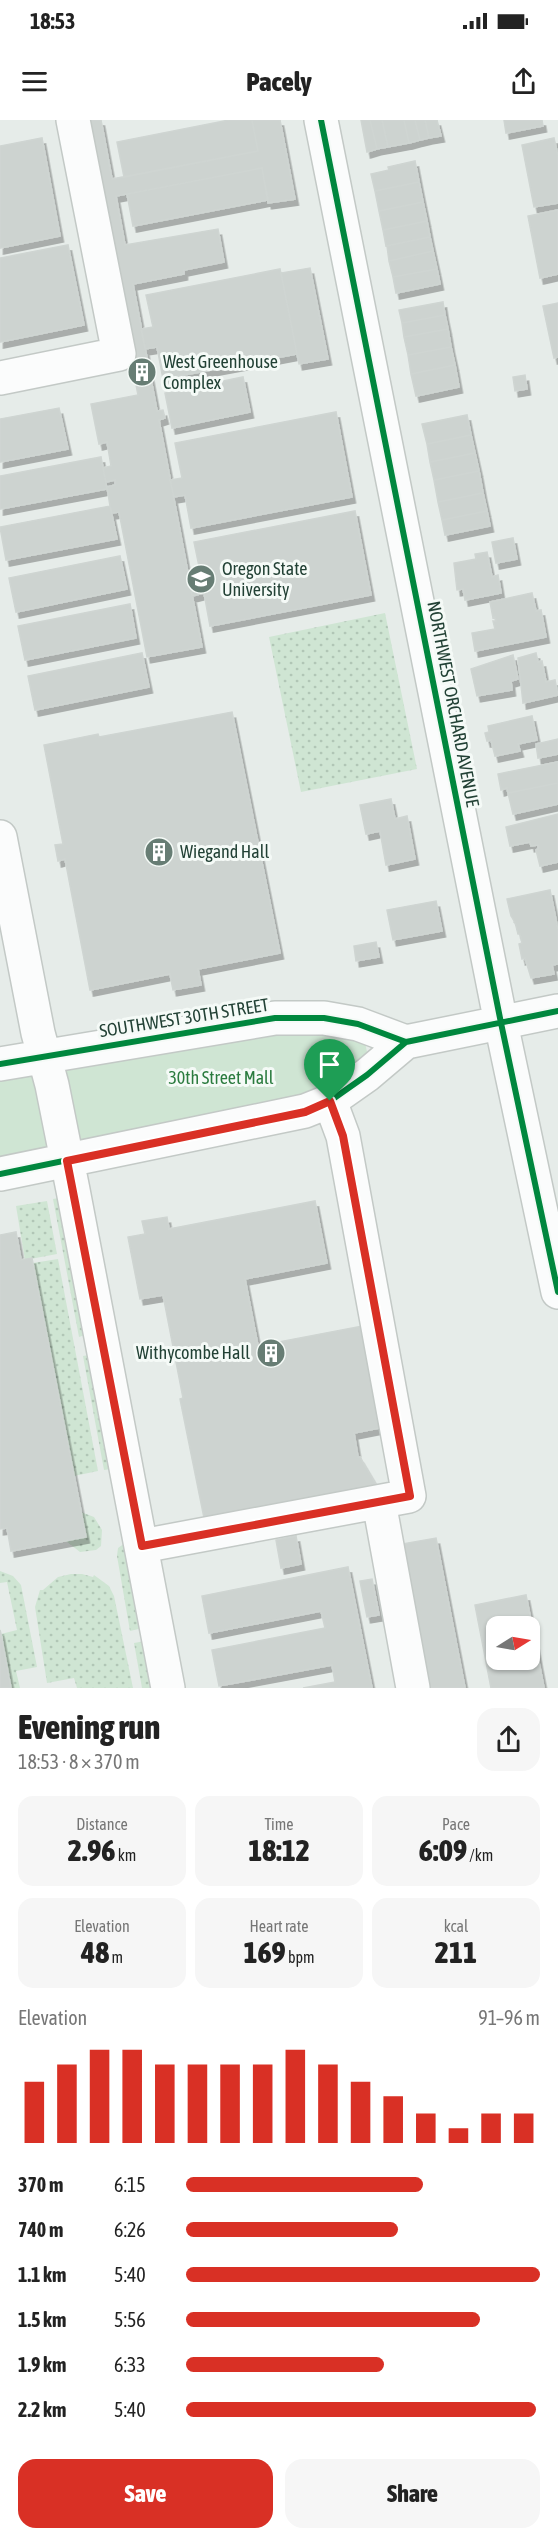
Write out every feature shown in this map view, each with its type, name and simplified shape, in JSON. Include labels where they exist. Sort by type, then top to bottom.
[{"type":"street","points":[[0,378],[119,354],[73,120]]},
{"type":"street","name":"NORTHWEST ORCHARD AVENUE","points":[[321,120],[501,1023],[558,1293]]},
{"type":"street","points":[[0,837],[43,1057],[52,1085],[168,1688]]},
{"type":"street","points":[[0,1174],[305,1112],[330,1101],[367,1075],[406,1042],[558,1011]]},
{"type":"street","name":"SOUTHWEST 30TH STREET","points":[[0,1064],[275,1018],[324,1018],[358,1024],[406,1042]]},
{"type":"street","points":[[142,1546],[410,1496],[343,1136],[330,1101]]},
{"type":"street","points":[[379,1502],[412,1688]]},
{"type":"green space","points":[[385,613],[417,769],[301,792],[269,637]]},
{"type":"green space","name":"30th Street Mall","points":[[290,1024],[365,1042],[368,1057],[334,1089],[0,1165],[0,1077]]},
{"type":"green space","points":[[59,1198],[85,1335],[79,1337],[53,1199]]},
{"type":"green space","points":[[47,1201],[57,1254],[25,1260],[16,1206]]},
{"type":"green space","points":[[58,1259],[98,1471],[74,1476],[33,1263]]},
{"type":"green space","points":[[89,1355],[111,1469],[104,1470],[83,1356]]},
{"type":"green space","points":[[81,1512],[94,1517],[102,1530],[101,1546],[96,1550],[80,1552],[66,1541],[85,1537]]},
{"type":"green space","points":[[125,1543],[143,1628],[130,1631],[117,1556],[118,1548]]},
{"type":"green space","points":[[0,1571],[13,1576],[21,1585],[37,1667],[16,1671],[20,1688],[11,1688],[1,1634],[17,1630],[7,1582],[0,1583]]},
{"type":"green space","points":[[71,1574],[93,1577],[94,1575],[109,1586],[114,1596],[133,1688],[77,1688],[74,1678],[47,1683],[35,1607],[40,1590],[58,1577]]},
{"type":"green space","points":[[145,1641],[154,1688],[142,1688],[134,1643]]},
{"type":"building","name":"West Greenhouse Complex","points":[[85,120],[101,120],[112,179],[258,151],[252,120],[280,120],[295,199],[268,203],[262,168],[116,196],[125,245],[218,229],[224,262],[184,270],[184,274],[133,284],[157,411],[163,410],[165,418],[159,420],[202,647],[147,657],[119,512],[112,513],[110,506],[107,487],[115,485],[115,480],[106,482],[103,468],[111,466],[107,442],[99,444],[91,404],[138,395]]},
{"type":"building","points":[[229,120],[252,120],[258,151],[124,177],[117,142]]},
{"type":"building","points":[[361,120],[370,120],[377,149],[367,152]]},
{"type":"building","points":[[370,120],[382,120],[388,147],[377,149]]},
{"type":"building","points":[[382,120],[404,120],[409,143],[388,147]]},
{"type":"building","points":[[404,120],[415,120],[420,140],[409,143]]},
{"type":"building","points":[[415,120],[425,120],[429,138],[420,140]]},
{"type":"building","points":[[425,120],[437,120],[441,136],[429,138]]},
{"type":"building","points":[[504,120],[542,120],[543,126],[506,133]]},
{"type":"building","points":[[42,138],[60,236],[0,248],[0,146]]},
{"type":"building","points":[[554,138],[558,156],[558,203],[534,207],[522,145]]},
{"type":"building","points":[[415,161],[419,182],[375,191],[371,174],[389,170],[388,167]]},
{"type":"building","points":[[262,168],[268,200],[133,226],[127,194]]},
{"type":"building","points":[[419,182],[423,202],[379,211],[375,191]]},
{"type":"building","points":[[423,202],[427,221],[383,230],[379,211]]},
{"type":"building","points":[[558,210],[558,274],[540,278],[528,216]]},
{"type":"building","points":[[427,221],[430,237],[386,246],[383,230]]},
{"type":"building","points":[[430,237],[433,251],[389,261],[387,246]]},
{"type":"building","points":[[68,245],[84,325],[0,342],[0,258]]},
{"type":"building","points":[[433,251],[437,269],[393,277],[389,261]]},
{"type":"building","points":[[310,268],[328,359],[299,364],[281,273]]},
{"type":"building","points":[[280,269],[297,354],[163,379],[157,347],[145,349],[141,329],[153,327],[146,295]]},
{"type":"building","points":[[437,269],[440,284],[396,293],[393,277]]},
{"type":"building","points":[[443,302],[445,315],[402,323],[399,310]]},
{"type":"building","points":[[558,303],[558,357],[554,358],[543,306]]},
{"type":"building","points":[[445,315],[448,329],[404,337],[402,323]]},
{"type":"building","points":[[448,329],[451,347],[408,355],[404,337]]},
{"type":"building","points":[[451,347],[455,365],[411,374],[408,355]]},
{"type":"building","points":[[455,365],[459,387],[416,396],[411,374]]},
{"type":"building","points":[[525,375],[527,389],[515,391],[513,377]]},
{"type":"building","points":[[243,377],[250,412],[172,428],[165,393]]},
{"type":"building","points":[[59,408],[68,449],[0,462],[0,419]]},
{"type":"building","points":[[336,412],[352,497],[191,528],[185,495],[174,497],[170,480],[182,478],[175,443]]},
{"type":"building","points":[[467,415],[471,435],[427,444],[422,424]]},
{"type":"building","points":[[471,435],[475,453],[430,462],[427,444]]},
{"type":"building","points":[[475,453],[479,471],[434,480],[430,462]]},
{"type":"building","points":[[101,457],[107,489],[0,509],[0,476]]},
{"type":"building","points":[[479,471],[483,493],[438,502],[434,480]]},
{"type":"building","points":[[483,493],[487,511],[442,520],[438,502]]},
{"type":"building","points":[[110,506],[117,539],[6,560],[0,527]]},
{"type":"building","points":[[355,511],[371,595],[210,626],[204,593],[192,596],[189,579],[201,576],[194,542]]},
{"type":"building","points":[[487,511],[490,526],[445,535],[442,520]]},
{"type":"building","points":[[513,538],[517,559],[496,563],[492,542]]},
{"type":"building","points":[[487,552],[492,577],[498,575],[501,593],[465,600],[463,589],[457,590],[454,563],[476,559],[475,554]]},
{"type":"building","points":[[120,556],[127,589],[16,612],[9,578]]},
{"type":"building","points":[[532,593],[536,611],[541,610],[546,637],[475,651],[472,633],[495,629],[493,621],[496,621],[495,617],[493,618],[490,602]]},
{"type":"building","points":[[130,604],[136,638],[25,660],[18,626]]},
{"type":"building","points":[[142,653],[149,687],[35,710],[28,676]]},
{"type":"building","points":[[536,653],[538,662],[542,661],[546,682],[555,680],[558,695],[523,703],[518,658]]},
{"type":"building","points":[[513,655],[518,679],[511,681],[512,690],[477,696],[471,669]]},
{"type":"building","name":"Wiegand Hall","points":[[232,712],[280,953],[198,969],[201,985],[173,990],[170,974],[90,990],[65,859],[58,861],[55,845],[63,844],[44,745]]},
{"type":"building","points":[[532,716],[537,740],[518,744],[520,751],[495,756],[491,740],[487,741],[485,733],[489,732],[488,726]]},
{"type":"building","points":[[558,739],[558,754],[538,758],[536,744]]},
{"type":"building","points":[[558,762],[558,783],[508,793],[507,788],[501,790],[498,774]]},
{"type":"building","points":[[558,783],[558,804],[513,814],[508,793]]},
{"type":"building","points":[[391,799],[395,819],[407,816],[415,859],[386,865],[380,831],[366,834],[360,805]]},
{"type":"building","points":[[558,814],[558,862],[540,866],[536,850],[538,845],[531,846],[530,842],[510,846],[506,827]]},
{"type":"building","points":[[550,890],[558,930],[558,964],[552,965],[554,974],[531,978],[525,958],[522,959],[520,934],[511,916],[507,899]]},
{"type":"building","points":[[436,901],[442,931],[393,940],[387,910]]},
{"type":"building","points":[[376,942],[379,957],[356,961],[354,946]]},
{"type":"building","name":"Withycombe Hall","points":[[315,1201],[327,1263],[245,1279],[258,1346],[362,1326],[390,1426],[354,1433],[358,1457],[376,1484],[378,1496],[204,1518],[180,1399],[183,1398],[163,1295],[140,1299],[128,1237],[145,1234],[142,1221],[167,1217],[169,1229]]},
{"type":"building","points":[[16,1232],[21,1260],[32,1258],[86,1537],[11,1551],[7,1528],[0,1529],[0,1235]]},
{"type":"building","points":[[296,1536],[301,1564],[281,1568],[276,1540]]},
{"type":"building","points":[[436,1538],[465,1688],[430,1688],[402,1544]]},
{"type":"building","points":[[348,1567],[372,1688],[303,1688],[335,1682],[332,1665],[219,1686],[212,1650],[325,1628],[321,1611],[209,1633],[202,1596]]},
{"type":"building","points":[[372,1579],[379,1615],[367,1617],[360,1581]]},
{"type":"building","points":[[526,1595],[530,1616],[486,1616],[486,1662],[475,1605]]},
{"type":"building","points":[[0,1630],[1,1634],[11,1688],[0,1688]]},
{"type":"building","points":[[540,1667],[544,1688],[491,1688],[488,1670],[540,1670]]},
{"type":"cycle path","points":[[321,120],[501,1023],[558,1292]]},
{"type":"cycle path","points":[[0,1174],[305,1111],[330,1101],[367,1075],[406,1042],[558,1011]]},
{"type":"cycle path","points":[[0,1064],[275,1018],[324,1018],[358,1024],[406,1042]]},
{"type":"place","name":"West Greenhouse Complex","points":[[142,372]]},
{"type":"place","name":"Oregon State University","points":[[201,579]]},
{"type":"place","name":"Wiegand Hall","points":[[159,852]]},
{"type":"place","name":"Withycombe Hall","points":[[271,1353]]},
{"type":"route","points":[[330,1101],[343,1136],[410,1496],[142,1546],[67,1161],[305,1112],[330,1101]]}]
